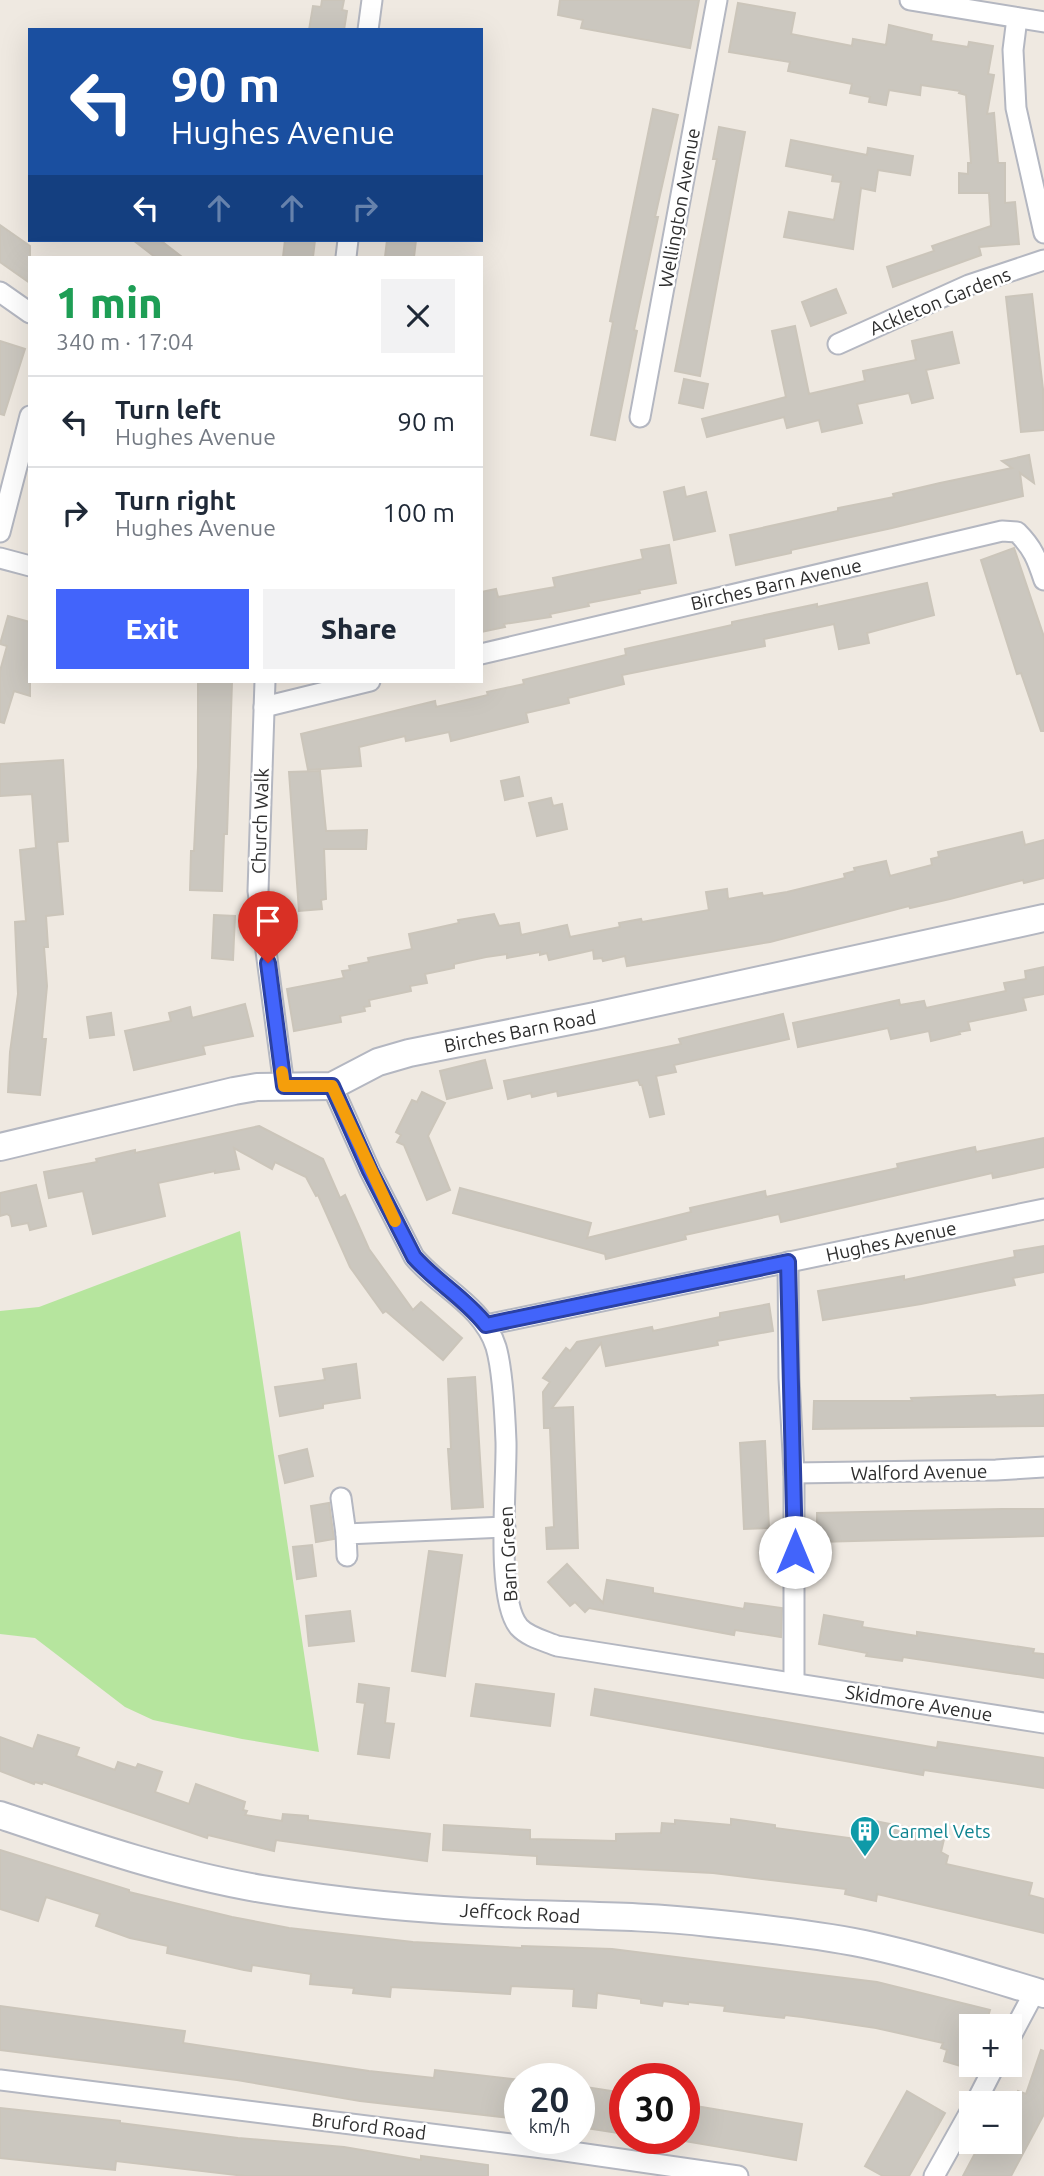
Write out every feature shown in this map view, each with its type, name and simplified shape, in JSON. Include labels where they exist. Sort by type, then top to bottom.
[{"type":"main road","name":"Birches Barn Road","points":[[1,1145],[234,1091],[284,1086],[332,1086],[378,1062],[409,1053],[595,1016],[1044,918]]},
{"type":"main road","name":"Jeffcock Road","points":[[0,1815],[92,1846],[259,1888],[430,1909],[708,1923],[860,1943],[960,1968],[1040,1992]]},
{"type":"street","points":[[368,28],[372,0]]},
{"type":"street","name":"Wellington Avenue","points":[[640,417],[717,0]]},
{"type":"street","points":[[909,0],[1044,22]]},
{"type":"street","points":[[1017,18],[1013,50],[1016,108],[1044,233]]},
{"type":"street","name":"Ackleton Gardens","points":[[838,344],[970,285],[1044,260]]},
{"type":"street","points":[[0,292],[28,312]]},
{"type":"street","points":[[0,532],[28,424]]},
{"type":"street","name":"Birches Barn Avenue","points":[[483,654],[1002,531],[1017,532],[1034,550],[1044,580]]},
{"type":"street","points":[[0,558],[28,565]]},
{"type":"street","name":"Church Walk","points":[[265,683],[258,891],[284,1086]]},
{"type":"street","points":[[264,707],[362,683]]},
{"type":"street","points":[[332,1086],[386,1204],[414,1257],[477,1313],[486,1325]]},
{"type":"street","name":"Hughes Avenue","points":[[486,1325],[1044,1209]]},
{"type":"street","points":[[788,1262],[789,1378],[794,1474],[794,1682]]},
{"type":"street","name":"Barn Green","points":[[486,1325],[496,1347],[502,1393],[506,1441],[506,1585],[511,1611],[519,1626],[530,1635],[557,1646],[794,1682]]},
{"type":"street","name":"Walford Avenue","points":[[794,1474],[996,1471],[1044,1467]]},
{"type":"street","points":[[341,1498],[347,1556]]},
{"type":"street","points":[[346,1534],[505,1527]]},
{"type":"street","name":"Skidmore Avenue","points":[[794,1682],[1044,1723]]},
{"type":"street","points":[[1022,2020],[1040,1992]]},
{"type":"street","name":"Bruford Road","points":[[0,2080],[551,2149],[738,2176]]},
{"type":"street","points":[[934,2176],[959,2131]]},
{"type":"green space","points":[[240,1231],[319,1752],[153,1720],[125,1707],[35,1638],[0,1634],[0,1311],[39,1307]]},
{"type":"building","points":[[322,0],[344,0],[342,10],[347,11],[344,28],[309,28],[313,6],[321,7]]},
{"type":"building","points":[[560,0],[699,0],[690,48],[581,28],[583,20],[558,15]]},
{"type":"building","points":[[738,3],[795,13],[791,34],[852,46],[853,39],[886,45],[889,25],[932,35],[931,41],[968,47],[969,42],[993,46],[988,74],[994,75],[987,114],[994,113],[998,163],[1005,163],[1005,203],[1015,202],[1019,244],[979,247],[981,255],[893,287],[887,267],[934,251],[932,246],[991,226],[989,193],[959,193],[959,173],[968,174],[968,163],[971,163],[966,95],[959,93],[960,91],[921,85],[920,95],[889,90],[886,105],[869,102],[870,97],[850,93],[852,84],[788,71],[790,62],[729,52]]},
{"type":"building","points":[[653,109],[678,115],[655,217],[658,217],[634,330],[637,331],[615,440],[591,435],[613,322],[610,321]]},
{"type":"building","points":[[719,127],[745,132],[700,376],[675,371],[717,159],[713,159]]},
{"type":"building","points":[[791,140],[867,155],[868,148],[913,156],[910,175],[878,170],[875,191],[861,188],[853,249],[784,237],[789,212],[834,220],[841,182],[832,181],[833,175],[786,166]]},
{"type":"building","points":[[0,225],[30,246],[28,282],[0,262]]},
{"type":"building","points":[[136,242],[163,242],[181,256],[154,256]]},
{"type":"building","points":[[285,242],[315,242],[313,256],[283,256]]},
{"type":"building","points":[[387,242],[416,242],[414,256],[385,256]]},
{"type":"building","points":[[836,289],[846,313],[811,326],[802,302]]},
{"type":"building","points":[[1032,294],[1043,389],[1044,430],[1021,432],[1006,297]]},
{"type":"building","points":[[795,326],[809,394],[865,381],[863,371],[916,360],[912,341],[952,332],[959,363],[926,370],[933,398],[912,403],[909,393],[857,404],[862,423],[822,432],[819,420],[787,428],[784,417],[707,437],[702,419],[786,397],[772,331]]},
{"type":"building","points":[[0,341],[25,349],[4,415],[0,414]]},
{"type":"building","points":[[684,379],[708,384],[703,408],[679,403]]},
{"type":"building","points":[[1029,455],[1034,483],[1020,473],[1023,496],[736,565],[730,535],[894,497],[893,494],[1012,468],[1002,461]]},
{"type":"building","points":[[684,487],[686,497],[706,492],[715,531],[674,540],[664,492]]},
{"type":"building","points":[[669,545],[676,583],[588,603],[589,606],[550,614],[551,617],[504,624],[505,627],[483,632],[483,592],[496,589],[498,597],[555,587],[553,578],[643,559],[641,550]]},
{"type":"building","points":[[1014,548],[1044,637],[1044,731],[1041,731],[1021,673],[1017,674],[981,560]]},
{"type":"building","points":[[927,583],[934,615],[867,633],[869,643],[839,649],[834,624],[764,639],[765,646],[622,675],[624,684],[568,698],[569,703],[526,713],[528,722],[451,741],[449,732],[406,741],[405,736],[359,747],[361,766],[308,770],[301,734],[435,701],[436,707],[488,695],[487,692],[524,684],[523,680],[626,655],[625,649],[732,625],[732,622]]},
{"type":"building","points":[[8,616],[28,621],[30,696],[14,691],[4,723],[0,722],[0,671],[7,646],[0,644]]},
{"type":"building","points":[[198,683],[232,683],[227,834],[224,834],[222,891],[190,890],[198,767]]},
{"type":"building","points":[[63,760],[68,841],[57,842],[63,914],[46,916],[48,947],[44,947],[47,986],[42,1039],[46,1039],[40,1095],[8,1092],[18,994],[15,922],[26,921],[20,850],[36,848],[32,794],[0,796],[0,764]]},
{"type":"building","points":[[320,771],[326,831],[367,830],[366,849],[324,849],[326,899],[321,900],[322,909],[299,911],[289,772]]},
{"type":"building","points":[[519,777],[523,796],[505,800],[501,781]]},
{"type":"building","points":[[551,798],[553,806],[562,804],[567,829],[537,836],[529,803]]},
{"type":"building","points":[[1022,832],[1025,845],[1044,840],[1044,878],[1024,883],[1023,880],[950,899],[910,908],[909,906],[770,942],[627,966],[625,956],[603,961],[602,958],[594,959],[593,950],[549,960],[547,953],[540,955],[540,952],[507,958],[507,954],[486,957],[425,974],[427,983],[410,986],[411,991],[369,1000],[370,1006],[364,1007],[365,1011],[340,1016],[341,1022],[294,1031],[287,989],[344,978],[342,971],[350,970],[349,966],[369,962],[368,958],[412,949],[409,934],[459,923],[458,920],[494,914],[499,926],[519,923],[521,935],[567,925],[570,937],[620,927],[619,923],[641,919],[642,922],[709,910],[706,892],[727,889],[728,899],[787,892],[845,878],[844,874],[855,871],[854,868],[886,861],[890,876],[932,865],[931,859],[939,857],[938,852]]},
{"type":"building","points":[[295,912],[297,930],[276,933],[274,915]]},
{"type":"building","points":[[214,915],[235,916],[233,960],[212,958]]},
{"type":"building","points":[[1044,967],[1044,994],[1023,998],[1026,1010],[968,1022],[970,1030],[959,1032],[960,1034],[931,1041],[929,1031],[891,1039],[888,1028],[798,1047],[793,1023],[899,1000],[900,1005],[924,1001],[926,1008],[1006,991],[1004,983],[1026,979],[1025,971]]},
{"type":"building","points":[[245,1004],[253,1036],[203,1046],[205,1054],[134,1070],[125,1031],[171,1021],[169,1013],[190,1007],[192,1018]]},
{"type":"building","points":[[111,1013],[114,1035],[90,1038],[87,1017]]},
{"type":"building","points":[[783,1014],[789,1039],[674,1065],[676,1072],[656,1076],[664,1114],[650,1117],[642,1085],[638,1080],[558,1096],[557,1091],[532,1097],[531,1093],[508,1099],[504,1081],[681,1044],[679,1039]]},
{"type":"building","points":[[485,1060],[492,1088],[447,1099],[440,1071]]},
{"type":"building","points":[[422,1092],[445,1103],[428,1136],[450,1190],[427,1200],[404,1145],[397,1142],[401,1135],[396,1132],[412,1100],[417,1102]]},
{"type":"building","points":[[259,1126],[323,1159],[340,1198],[345,1195],[369,1249],[413,1310],[421,1302],[462,1338],[443,1360],[386,1311],[383,1313],[350,1267],[318,1195],[316,1196],[306,1177],[275,1162],[272,1169],[234,1148],[239,1169],[215,1171],[158,1183],[165,1216],[93,1234],[83,1191],[49,1198],[44,1172],[97,1162],[96,1159],[135,1150],[135,1153]]},
{"type":"building","points":[[1044,1138],[1044,1167],[993,1178],[992,1173],[781,1222],[779,1214],[685,1235],[686,1239],[606,1259],[605,1254],[453,1213],[460,1188],[591,1223],[587,1238],[691,1212],[690,1208],[765,1191],[766,1197],[898,1168],[897,1164],[975,1147],[976,1152]]},
{"type":"building","points":[[36,1185],[46,1226],[30,1230],[28,1223],[12,1226],[10,1216],[0,1216],[0,1193]]},
{"type":"building","points":[[1044,1246],[1044,1272],[1013,1278],[1015,1285],[823,1320],[818,1291],[904,1276],[904,1280],[1015,1257],[1014,1251]]},
{"type":"building","points":[[769,1304],[773,1331],[717,1341],[718,1345],[606,1366],[601,1343],[552,1408],[573,1407],[578,1548],[547,1549],[546,1528],[554,1527],[550,1428],[544,1428],[543,1392],[550,1382],[543,1378],[566,1348],[570,1351],[577,1342],[652,1327],[653,1331],[720,1317],[720,1313]]},
{"type":"building","points":[[356,1364],[360,1398],[323,1404],[323,1408],[280,1416],[275,1387],[325,1380],[323,1369]]},
{"type":"building","points":[[475,1377],[483,1507],[452,1509],[448,1449],[451,1449],[448,1379]]},
{"type":"building","points":[[1044,1395],[1044,1426],[813,1429],[814,1401],[912,1401],[911,1398]]},
{"type":"building","points":[[765,1441],[769,1528],[744,1529],[740,1443]]},
{"type":"building","points":[[307,1449],[313,1476],[285,1483],[279,1456]]},
{"type":"building","points":[[329,1503],[334,1539],[316,1542],[311,1506]]},
{"type":"building","points":[[1044,1509],[1044,1536],[817,1542],[817,1513]]},
{"type":"building","points":[[312,1545],[316,1576],[297,1579],[293,1547]]},
{"type":"building","points":[[429,1551],[462,1555],[445,1676],[412,1671]]},
{"type":"building","points":[[567,1564],[603,1603],[607,1580],[653,1588],[653,1593],[744,1609],[745,1603],[782,1608],[781,1637],[735,1630],[734,1635],[589,1608],[585,1612],[575,1602],[570,1606],[548,1582]]},
{"type":"building","points":[[350,1611],[354,1641],[309,1646],[306,1616]]},
{"type":"building","points":[[824,1615],[863,1622],[862,1627],[917,1636],[917,1632],[1034,1649],[1033,1653],[1044,1654],[1044,1678],[903,1657],[902,1661],[866,1656],[867,1653],[819,1644]]},
{"type":"building","points":[[359,1684],[389,1688],[385,1723],[394,1724],[389,1758],[358,1754],[365,1703],[357,1702]]},
{"type":"building","points":[[476,1684],[554,1694],[550,1726],[471,1716]]},
{"type":"building","points":[[595,1689],[937,1748],[938,1742],[1044,1758],[1044,1788],[924,1770],[923,1775],[591,1715]]},
{"type":"building","points":[[38,1735],[79,1748],[76,1756],[115,1770],[118,1762],[136,1768],[138,1764],[162,1772],[155,1792],[189,1804],[196,1784],[245,1802],[245,1815],[282,1821],[283,1814],[308,1816],[308,1820],[430,1834],[427,1861],[276,1840],[274,1851],[208,1835],[207,1838],[43,1782],[34,1784],[0,1771],[0,1737],[33,1749]]},
{"type":"building","points":[[860,1818],[945,1835],[941,1852],[948,1856],[946,1864],[1032,1883],[1029,1895],[1044,1899],[1044,1933],[877,1894],[876,1901],[845,1894],[846,1889],[713,1873],[537,1864],[537,1856],[443,1850],[444,1825],[530,1830],[530,1839],[616,1841],[616,1834],[661,1833],[662,1823],[675,1824],[675,1820],[731,1825],[731,1819],[856,1839]]},
{"type":"building","points":[[0,1850],[129,1892],[289,1928],[413,1942],[522,1948],[612,1949],[877,1982],[990,2010],[989,2014],[959,2014],[959,2066],[944,2061],[947,2050],[941,2048],[943,2043],[876,2028],[802,2017],[785,2015],[784,2018],[724,2011],[725,2006],[663,2001],[662,2006],[641,2003],[641,1999],[597,1993],[596,2008],[573,2006],[574,1989],[511,1986],[510,1994],[391,1987],[390,1997],[353,1993],[354,1988],[310,1984],[311,1974],[252,1965],[251,1971],[244,1970],[167,1953],[168,1946],[130,1938],[96,1926],[100,1914],[46,1897],[38,1921],[0,1909]]},
{"type":"building","points":[[0,2006],[185,2031],[183,2043],[369,2071],[434,2078],[435,2070],[504,2078],[504,2117],[360,2101],[237,2080],[0,2050]]},
{"type":"building","points":[[1041,2050],[1044,2051],[1044,2114],[1011,2176],[963,2176],[975,2154],[1022,2154],[1022,2092],[1026,2094]]},
{"type":"building","points":[[595,2088],[609,2091],[609,2132],[595,2129]]},
{"type":"building","points":[[907,2091],[945,2113],[909,2176],[883,2176],[865,2166]]},
{"type":"building","points":[[700,2107],[802,2124],[796,2160],[700,2144]]},
{"type":"building","points":[[0,2108],[120,2121],[238,2138],[344,2147],[421,2160],[421,2156],[488,2165],[488,2176],[245,2176],[116,2161],[115,2170],[0,2158]]},
{"type":"slow traffic","points":[[282,1072],[284,1086],[332,1086],[395,1221]]},
{"type":"place","name":"Carmel Vets","points":[[865,1858]]},
{"type":"route","points":[[268,963],[284,1086],[332,1086],[370,1171],[414,1257],[477,1313],[486,1325],[788,1262],[795,1552]]}]
